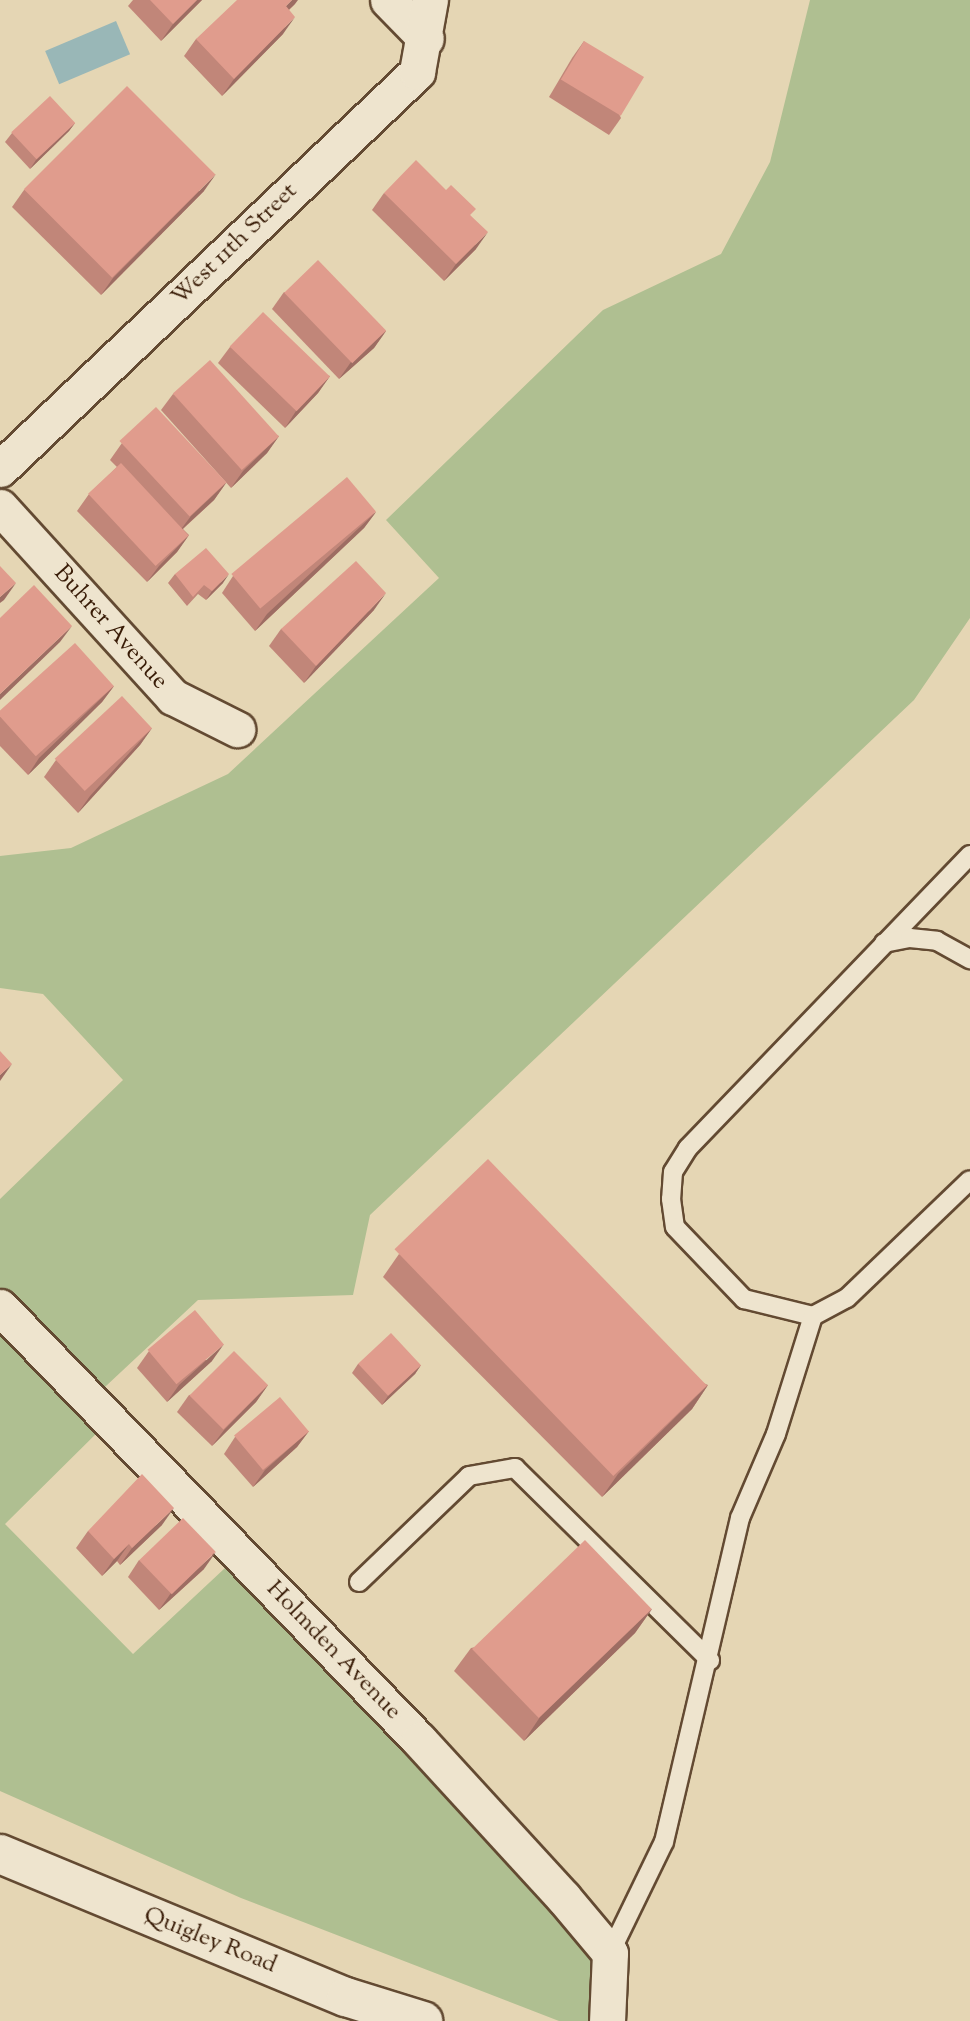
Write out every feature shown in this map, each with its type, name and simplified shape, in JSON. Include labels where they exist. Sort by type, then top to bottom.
[{"type":"street","points":[[388,0],[426,39]]},
{"type":"street","name":"West 11th Street","points":[[0,469],[417,72],[426,39],[430,0]]},
{"type":"street","name":"Buhrer Avenue","points":[[0,507],[173,697],[237,729]]},
{"type":"street","name":"Holmden Avenue","points":[[0,1307],[419,1740],[610,1953]]},
{"type":"street","name":"Quigley Road","points":[[0,1854],[346,1997],[423,2021]]},
{"type":"street","points":[[607,2021],[610,1953]]},
{"type":"lane","points":[[970,855],[688,1148],[673,1172],[676,1227],[719,1277],[744,1299],[813,1316],[847,1298],[970,1180]]},
{"type":"lane","points":[[884,943],[910,938],[937,942],[970,959]]},
{"type":"lane","points":[[610,1953],[664,1842],[710,1660],[740,1518],[776,1434],[813,1316]]},
{"type":"lane","points":[[359,1582],[469,1476],[515,1468],[710,1660]]},
{"type":"green space","points":[[810,0],[970,0],[970,618],[914,700],[370,1215],[353,1295],[198,1300],[91,1400],[110,1420],[5,1524],[133,1654],[240,1554],[610,1953],[607,2021],[559,2021],[241,1898],[0,1791],[0,1199],[123,1080],[43,994],[0,988],[0,856],[71,848],[228,774],[439,578],[386,520],[603,310],[721,254],[770,162]]},
{"type":"water","points":[[116,21],[130,54],[59,84],[45,51]]},
{"type":"building","points":[[150,0],[197,0],[173,24]]},
{"type":"building","points":[[237,0],[292,0],[286,6],[295,17],[234,79],[196,39]]},
{"type":"building","points":[[584,41],[644,77],[621,116],[561,80]]},
{"type":"building","points":[[127,86],[215,174],[112,278],[24,189]]},
{"type":"building","points":[[50,96],[75,123],[36,159],[11,132]]},
{"type":"building","points":[[416,160],[446,190],[451,185],[476,209],[470,215],[488,232],[456,264],[384,193]]},
{"type":"building","points":[[318,260],[386,330],[352,363],[284,293]]},
{"type":"building","points":[[263,312],[330,377],[297,411],[230,347]]},
{"type":"building","points":[[210,360],[279,437],[242,470],[173,393]]},
{"type":"building","points":[[156,407],[226,482],[190,516],[119,441]]},
{"type":"building","points":[[121,463],[189,535],[156,566],[88,494]]},
{"type":"building","points":[[347,477],[376,511],[260,609],[231,574]]},
{"type":"building","points":[[206,548],[229,574],[212,591],[204,585],[193,597],[175,574]]},
{"type":"building","points":[[356,561],[386,593],[316,666],[281,629]]},
{"type":"building","points":[[0,566],[16,583],[0,597]]},
{"type":"building","points":[[34,585],[72,626],[0,694],[0,618]]},
{"type":"building","points":[[75,643],[114,686],[36,756],[0,717],[0,711]]},
{"type":"building","points":[[122,696],[152,728],[85,791],[55,759]]},
{"type":"building","points":[[0,1051],[12,1064],[0,1075]]},
{"type":"building","points":[[488,1159],[707,1386],[613,1476],[394,1249]]},
{"type":"building","points":[[195,1310],[224,1344],[176,1384],[148,1350]]},
{"type":"building","points":[[391,1333],[421,1365],[388,1396],[358,1364]]},
{"type":"building","points":[[234,1351],[268,1385],[223,1429],[189,1396]]},
{"type":"building","points":[[280,1397],[309,1431],[263,1470],[234,1436]]},
{"type":"building","points":[[142,1474],[174,1508],[132,1548],[129,1544],[114,1559],[88,1531]]},
{"type":"building","points":[[183,1518],[216,1552],[172,1594],[139,1560]]},
{"type":"building","points":[[585,1540],[652,1609],[539,1718],[472,1649]]}]
